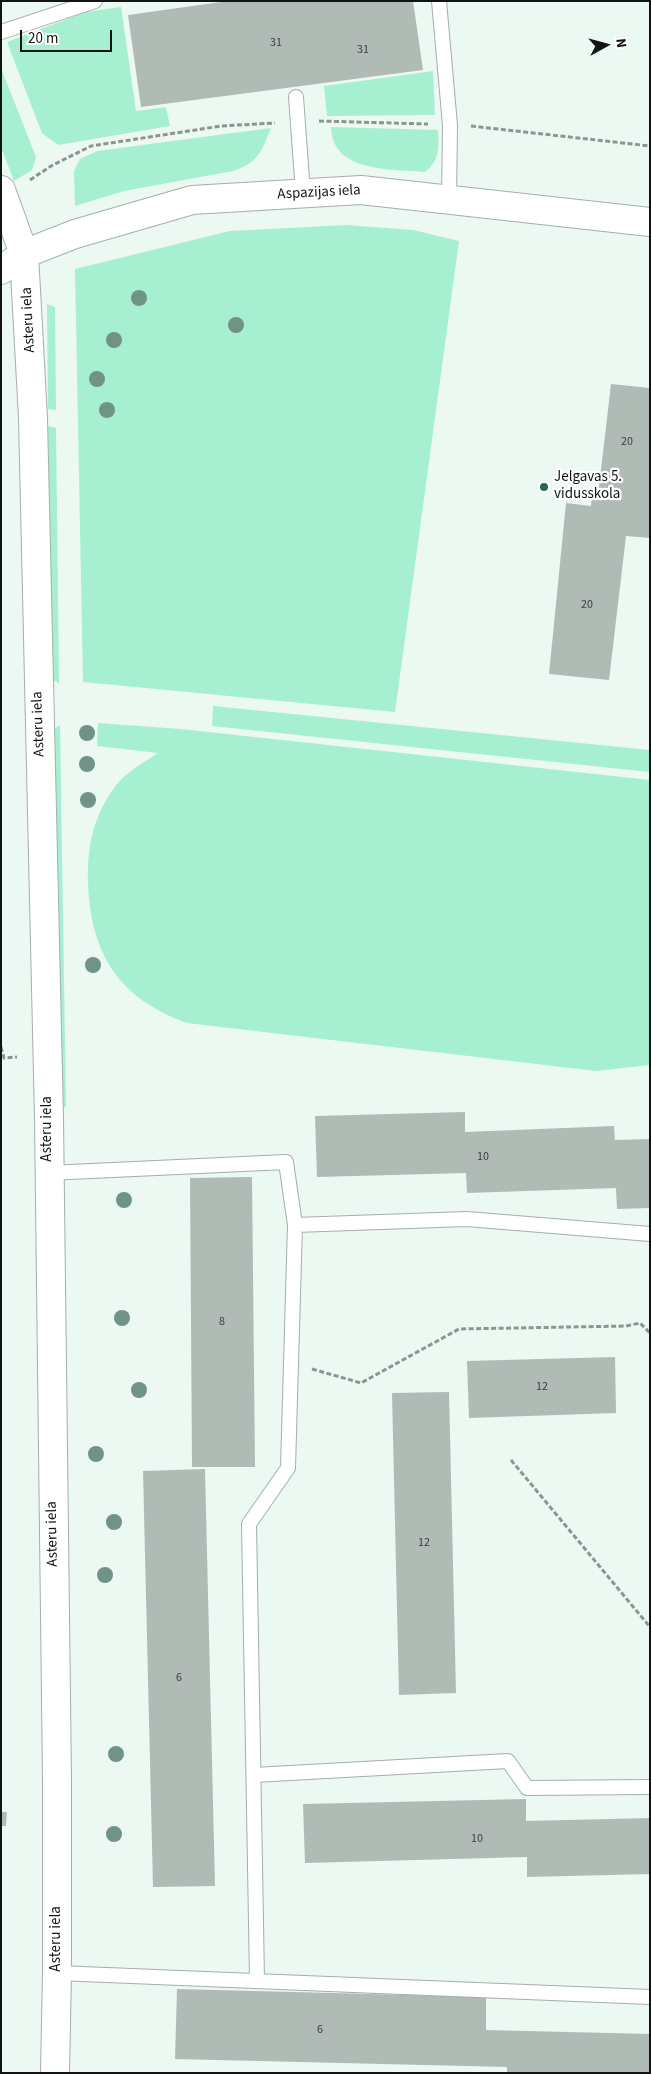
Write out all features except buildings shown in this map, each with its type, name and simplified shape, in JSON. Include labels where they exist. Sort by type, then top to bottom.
[{"type":"street","name":"Asteru iela","points":[[1,190],[24,254],[33,427],[49,1109],[48,1173],[57,1780],[55,2073]]},
{"type":"street","name":"Aspazijas iela","points":[[1,270],[24,254],[75,234],[192,200],[361,190],[650,222]]},
{"type":"lane","points":[[1,32],[95,1]]},
{"type":"lane","points":[[439,1],[450,125],[449,200]]},
{"type":"lane","points":[[296,98],[303,193]]},
{"type":"lane","points":[[48,1173],[286,1162],[294,1225],[288,1468],[249,1524],[258,1980]]},
{"type":"lane","points":[[294,1225],[467,1219],[650,1234]]},
{"type":"lane","points":[[254,1775],[508,1761],[527,1788],[650,1786]]},
{"type":"lane","points":[[57,1973],[650,1997]]},
{"type":"path","points":[[51,166],[91,146],[221,126],[299,122],[332,121],[450,125],[650,146]]},
{"type":"path","points":[[290,1363],[361,1383],[460,1328],[626,1326],[640,1323],[650,1333]]},
{"type":"path","points":[[512,1460],[650,1627]]},
{"type":"green space","points":[[121,7],[136,111],[166,107],[170,126],[58,145],[42,133],[7,42],[85,12]]},
{"type":"green space","points":[[1,68],[36,157],[32,170],[14,181],[1,147]]},
{"type":"green space","points":[[433,71],[435,115],[327,116],[324,86]]},
{"type":"green space","points":[[331,127],[438,130],[438,153],[434,163],[425,172],[366,166],[352,161],[341,153],[334,142]]},
{"type":"green space","points":[[271,128],[262,150],[254,160],[241,168],[124,191],[75,206],[74,171],[80,159],[97,151]]},
{"type":"green space","points":[[346,225],[413,230],[459,241],[395,712],[83,682],[75,269],[230,231]]},
{"type":"green space","points":[[47,304],[55,307],[56,410],[48,409]]},
{"type":"green space","points":[[48,426],[56,428],[59,683],[51,679]]},
{"type":"green space","points":[[213,706],[650,750],[650,772],[212,726]]},
{"type":"green space","points":[[98,723],[181,729],[650,780],[650,1065],[596,1071],[187,1023],[163,1013],[126,986],[112,970],[102,951],[95,930],[90,907],[88,881],[92,834],[105,801],[116,785],[127,774],[158,753],[97,746]]},
{"type":"green space","points":[[60,725],[66,1107],[59,1107],[53,730]]},
{"type":"place","name":"Jelgavas 5. vidusskola","points":[[544,487]]}]
